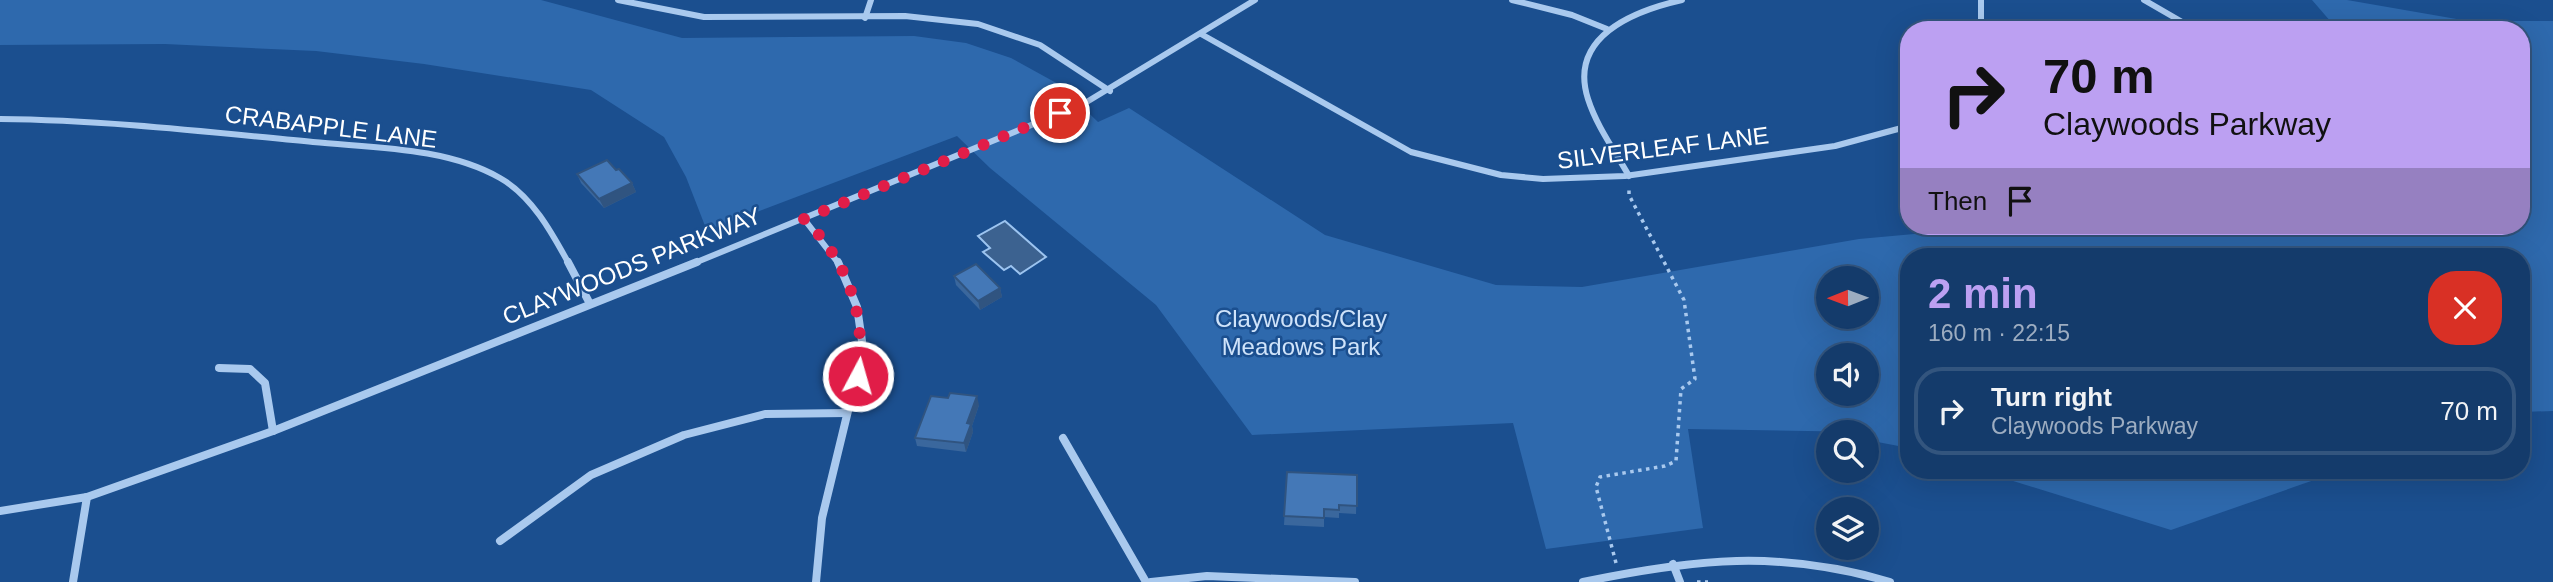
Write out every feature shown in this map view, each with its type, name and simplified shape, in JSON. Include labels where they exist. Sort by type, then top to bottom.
[{"type":"street","points":[[618,0],[659,11],[717,18],[956,20],[1013,33],[1059,54],[1110,91]]},
{"type":"street","points":[[865,18],[871,0]]},
{"type":"street","name":"CLAYWOODS PARKWAY","points":[[0,511],[87,497],[273,431],[589,302],[804,219],[1110,91],[1255,0]]},
{"type":"street","points":[[1513,0],[1572,15],[1607,29]]},
{"type":"street","points":[[1629,176],[1590,105],[1585,88],[1587,58],[1607,29],[1641,10],[1682,0]]},
{"type":"street","points":[[1981,0],[1981,21]]},
{"type":"street","points":[[2144,0],[2180,21]]},
{"type":"street","name":"SILVERLEAF LANE","points":[[1201,34],[1384,140],[1446,165],[1482,173],[1541,180],[1629,176],[1860,142],[1900,129]]},
{"type":"street","name":"CRABAPPLE LANE","points":[[0,119],[78,119],[161,126],[366,147],[468,164],[500,177],[526,196],[589,302]]},
{"type":"street","points":[[804,219],[834,253],[850,286],[860,327],[859,366],[825,503],[816,582]]},
{"type":"street","points":[[219,368],[250,369],[265,383],[273,431]]},
{"type":"street","points":[[500,541],[591,475],[684,435],[765,414],[847,413]]},
{"type":"street","points":[[1063,438],[1149,582],[1181,575],[1235,574],[1263,579],[1355,582]]},
{"type":"street","points":[[73,582],[87,497]]},
{"type":"street","points":[[1583,582],[1673,564],[1763,559],[1856,570],[1890,582]]},
{"type":"street","points":[[1673,564],[1680,582]]},
{"type":"path","points":[[1620,575],[1603,519],[1597,487],[1600,477],[1665,466],[1676,461],[1681,389],[1695,379],[1684,300],[1629,195],[1629,176]]},
{"type":"path","points":[[1697,582],[1708,582]]},
{"type":"green space","name":"Claywoods/Clay Meadows Park","points":[[0,0],[541,0],[682,38],[914,36],[966,43],[1011,58],[1060,85],[1098,122],[1129,108],[1325,235],[1496,285],[1582,287],[1859,239],[1903,235],[2530,235],[2530,21],[2553,21],[2553,411],[2530,412],[2530,248],[1900,248],[1900,446],[1879,442],[1879,420],[1816,420],[1816,431],[1688,429],[1703,528],[1546,549],[1513,423],[1252,435],[1156,305],[990,168],[957,136],[707,231],[686,177],[664,137],[591,90],[424,64],[316,51],[165,44],[0,45]]},
{"type":"green space","name":"Claywoods/Clay Meadows Park","points":[[2312,0],[2347,0],[2468,21],[2330,21]]},
{"type":"green space","points":[[2007,479],[2317,479],[2171,530]]},
{"type":"shaded area","points":[[1005,221],[1046,257],[1020,274],[1011,266],[1004,270],[983,252],[990,248],[978,236]]},
{"type":"building","points":[[607,160],[632,183],[599,199],[577,174]]},
{"type":"building","points":[[976,264],[1000,288],[978,301],[954,276]]},
{"type":"building","points":[[950,393],[977,396],[967,423],[971,424],[964,443],[915,438],[931,396],[948,398]]},
{"type":"building","points":[[1287,472],[1357,475],[1357,506],[1339,505],[1339,510],[1324,509],[1324,518],[1284,516]]},
{"type":"route","points":[[858,376],[862,338],[850,286],[834,253],[804,219],[1060,113]]}]
